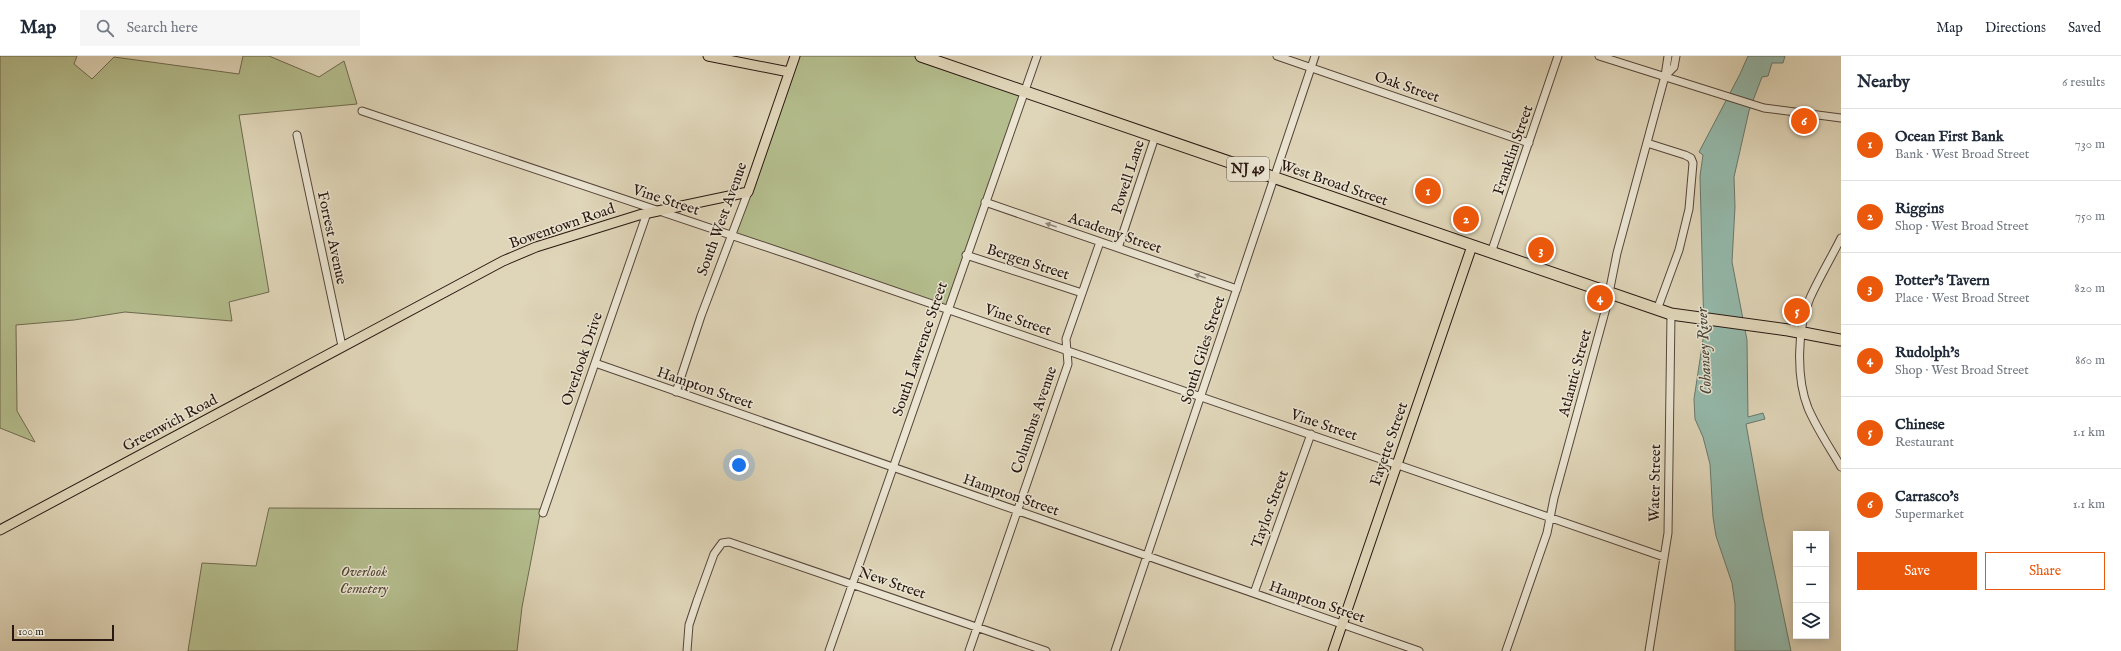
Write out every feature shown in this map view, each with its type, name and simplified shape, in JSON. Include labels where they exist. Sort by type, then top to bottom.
[{"type":"highway","name":"West Broad Street","points":[[921,56],[1657,310],[1694,319],[1801,333]]},
{"type":"highway","name":"NJ 49","points":[[1801,333],[1841,340]]},
{"type":"main road","points":[[708,56],[789,72]]},
{"type":"main road","name":"South West Avenue","points":[[748,192],[795,56]]},
{"type":"main road","name":"Bowentown Road","points":[[353,340],[480,273],[536,247],[646,213],[748,192]]},
{"type":"main road","name":"Fayette Street","points":[[1332,651],[1472,246]]},
{"type":"main road","name":"Greenwich Road","points":[[0,530],[353,340]]},
{"type":"street","name":"South Lawrence Street","points":[[829,651],[966,255],[1037,56]]},
{"type":"street","name":"Oak Street","points":[[1276,56],[1529,143]]},
{"type":"street","name":"South Giles Street","points":[[1115,651],[1148,557],[1315,56]]},
{"type":"street","name":"Franklin Street","points":[[1491,253],[1558,56]]},
{"type":"street","points":[[1599,56],[1756,105],[1781,111],[1841,118]]},
{"type":"street","points":[[1665,76],[1668,56]]},
{"type":"street","points":[[1665,76],[1674,67],[1676,56]]},
{"type":"street","name":"Atlantic Street","points":[[1506,651],[1547,533],[1609,293],[1617,253],[1665,76]]},
{"type":"street","name":"Vine Street","points":[[362,111],[732,235],[1311,434],[1550,519],[1664,557]]},
{"type":"street","name":"Forrest Avenue","points":[[297,135],[342,346]]},
{"type":"street","name":"Powell Lane","points":[[1118,248],[1155,137]]},
{"type":"street","points":[[1647,143],[1685,154],[1691,158],[1693,163],[1689,209],[1679,250],[1657,310]]},
{"type":"street","name":"South West Avenue","points":[[676,392],[748,192]]},
{"type":"street","name":"Academy Street","points":[[985,202],[1237,289]]},
{"type":"street","name":"Overlook Drive","points":[[543,513],[646,213]]},
{"type":"street","points":[[1841,238],[1810,298],[1805,313],[1801,333],[1800,368],[1804,398],[1809,410],[1841,467]]},
{"type":"street","name":"Columbus Avenue","points":[[969,651],[1016,510],[1068,364],[1066,338],[1100,242]]},
{"type":"street","name":"Bergen Street","points":[[966,255],[1082,293]]},
{"type":"street","name":"Water Street","points":[[1649,651],[1668,533],[1670,314]]},
{"type":"street","name":"Hampton Street","points":[[595,363],[1419,651]]},
{"type":"street","name":"Taylor Street","points":[[1254,593],[1311,434]]},
{"type":"street","name":"New Street","points":[[687,651],[689,625],[714,554],[722,544],[729,542],[852,583],[1046,651]]},
{"type":"green space","points":[[0,56],[77,56],[74,64],[92,79],[114,57],[239,74],[243,56],[269,56],[319,77],[344,61],[357,104],[239,115],[269,292],[229,302],[232,321],[125,312],[74,320],[16,325],[17,411],[35,442],[0,428]]},
{"type":"green space","points":[[795,56],[921,56],[1024,91],[947,310],[732,235]]},
{"type":"green space","name":"Overlook Cemetery","points":[[269,508],[541,509],[522,607],[517,651],[188,651],[202,563],[256,566]]},
{"type":"water","name":"Cohansey River","points":[[1748,56],[1785,56],[1783,63],[1772,63],[1768,76],[1762,77],[1749,111],[1734,177],[1735,207],[1732,262],[1747,340],[1748,417],[1763,413],[1765,419],[1746,424],[1763,518],[1791,651],[1735,651],[1735,604],[1732,583],[1716,536],[1713,517],[1710,464],[1703,437],[1695,419],[1694,399],[1704,333],[1700,176],[1703,155],[1699,152]]},
{"type":"place","name":"Carrasco's","points":[[1804,121]]},
{"type":"place","name":"Ocean First Bank","points":[[1428,191]]},
{"type":"place","name":"Riggins","points":[[1466,219]]},
{"type":"place","name":"Potter's Tavern","points":[[1541,250]]},
{"type":"place","name":"Rudolph's","points":[[1600,298]]},
{"type":"place","name":"Chinese","points":[[1797,311]]}]
